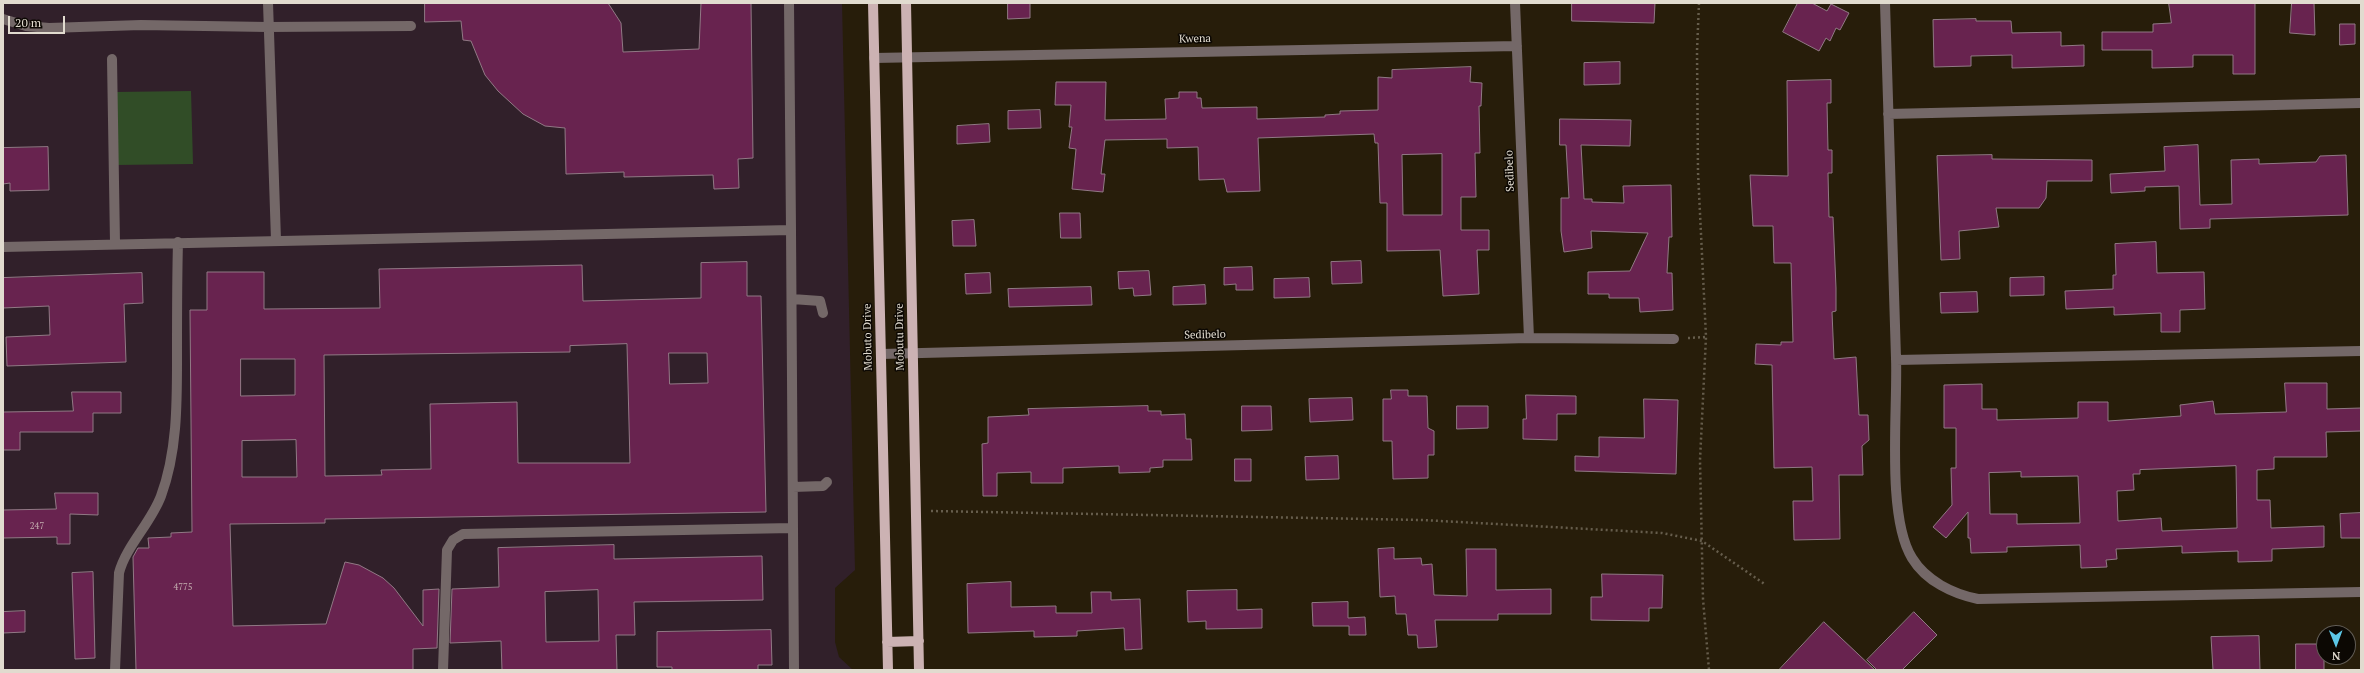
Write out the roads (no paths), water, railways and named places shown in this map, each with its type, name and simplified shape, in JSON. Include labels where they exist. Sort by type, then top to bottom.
[{"type":"main road","name":"Mobuto Drive","points":[[873,3],[888,670]]},
{"type":"main road","name":"Mobutu Drive","points":[[906,3],[919,670]]},
{"type":"main road","points":[[887,642],[919,641]]},
{"type":"street","points":[[268,3],[276,240]]},
{"type":"street","points":[[789,3],[794,670]]},
{"type":"street","name":"Sedibelo","points":[[1515,3],[1529,338]]},
{"type":"street","points":[[1885,3],[1896,360],[1895,478],[1903,536],[1912,558],[1926,574],[1944,587],[1961,595],[1978,599],[2361,592]]},
{"type":"street","points":[[3,19],[26,26],[49,28],[141,25],[268,27],[411,26]]},
{"type":"street","name":"Kwena","points":[[874,58],[907,56],[1517,46]]},
{"type":"street","points":[[112,59],[115,243]]},
{"type":"street","points":[[1888,114],[2361,103]]},
{"type":"street","points":[[3,247],[115,243],[791,230]]},
{"type":"street","points":[[115,670],[119,573],[124,561],[149,522],[161,496],[170,463],[177,412],[178,242]]},
{"type":"street","points":[[792,299],[820,301],[823,313]]},
{"type":"street","name":"Sedibelo","points":[[881,354],[1529,338],[1674,339]]},
{"type":"street","points":[[1896,360],[2361,350]]},
{"type":"street","points":[[793,487],[823,486],[827,482]]},
{"type":"street","points":[[443,670],[448,550],[453,540],[464,534],[792,528]]}]
